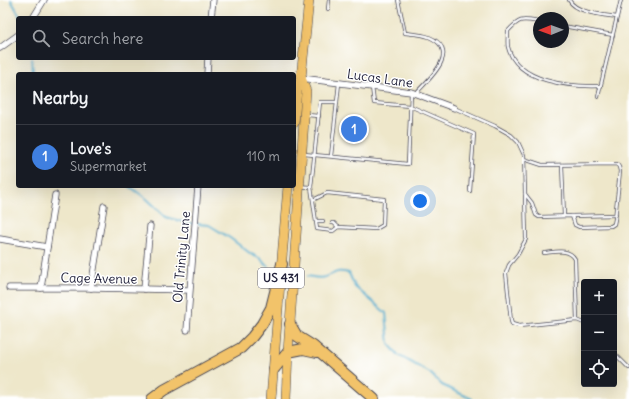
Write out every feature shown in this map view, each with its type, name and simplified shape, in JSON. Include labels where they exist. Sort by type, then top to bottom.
[{"type":"highway","points":[[152,399],[164,390],[241,348],[252,337],[262,324],[271,308],[282,264]]},
{"type":"highway","points":[[290,324],[297,336],[313,346],[374,399]]},
{"type":"highway","points":[[274,369],[288,352],[303,349],[312,350],[322,354]]},
{"type":"main road","name":"US 431","points":[[296,186],[301,154],[297,90],[301,78],[309,0]]},
{"type":"main road","name":"US 431","points":[[271,399],[288,188]]},
{"type":"main road","name":"US 431","points":[[286,399],[296,188]]},
{"type":"street","points":[[34,16],[44,0]]},
{"type":"street","points":[[211,16],[213,0]]},
{"type":"street","points":[[0,48],[16,36]]},
{"type":"street","points":[[207,72],[208,60]]},
{"type":"street","name":"Lucas Lane","points":[[301,78],[413,93],[454,108]]},
{"type":"street","name":"Old Trinity Lane","points":[[187,330],[198,188]]},
{"type":"street","points":[[41,288],[55,195]]},
{"type":"street","points":[[91,288],[104,206]]},
{"type":"street","points":[[144,289],[150,226]]},
{"type":"street","points":[[0,238],[47,247]]},
{"type":"street","name":"Cage Avenue","points":[[9,288],[189,290]]},
{"type":"lane","points":[[328,9],[329,0]]},
{"type":"lane","points":[[301,154],[408,164],[410,106],[413,93],[439,67],[443,55],[442,49],[437,42],[428,37],[405,33],[398,0]]},
{"type":"lane","points":[[569,0],[577,7],[589,13],[617,17]]},
{"type":"lane","points":[[598,97],[621,0]]},
{"type":"lane","points":[[533,21],[523,19],[514,24],[508,31],[508,46],[510,52],[524,71],[535,77],[569,84],[601,86]]},
{"type":"lane","points":[[569,27],[613,35]]},
{"type":"lane","points":[[331,156],[339,83]]},
{"type":"lane","points":[[372,87],[374,103],[410,106],[474,134],[470,191]]},
{"type":"lane","points":[[313,200],[327,193],[384,199],[383,224],[376,229],[338,227],[334,230],[317,229],[311,187],[320,102],[337,102]]},
{"type":"lane","points":[[454,108],[474,116],[511,135],[518,142],[524,155],[526,239],[506,273],[512,324],[519,326],[577,320],[581,322]]},
{"type":"lane","points":[[298,117],[319,116]]},
{"type":"lane","points":[[524,159],[542,165],[617,164],[619,166],[620,171],[614,224],[611,226],[578,227],[575,225],[572,216]]},
{"type":"lane","points":[[562,165],[564,216]]},
{"type":"lane","points":[[296,186],[311,187]]},
{"type":"lane","points":[[525,194],[532,203],[536,215],[539,217],[616,215]]},
{"type":"lane","points":[[316,221],[323,221]]},
{"type":"lane","points":[[332,222],[338,227]]},
{"type":"lane","points":[[544,253],[569,252],[575,259],[577,320]]},
{"type":"lane","points":[[617,356],[629,368]]},
{"type":"waterway","points":[[11,0],[20,16]]},
{"type":"waterway","points":[[32,60],[33,72]]},
{"type":"waterway","points":[[132,188],[147,199],[166,217],[187,223],[209,225],[230,238],[251,254],[261,259],[268,266]]},
{"type":"waterway","points":[[308,276],[321,278],[336,272],[349,273],[355,287],[386,313],[389,344],[398,355],[430,373],[442,385],[472,399]]},
{"type":"place","name":"Love's","points":[[354,129]]}]
